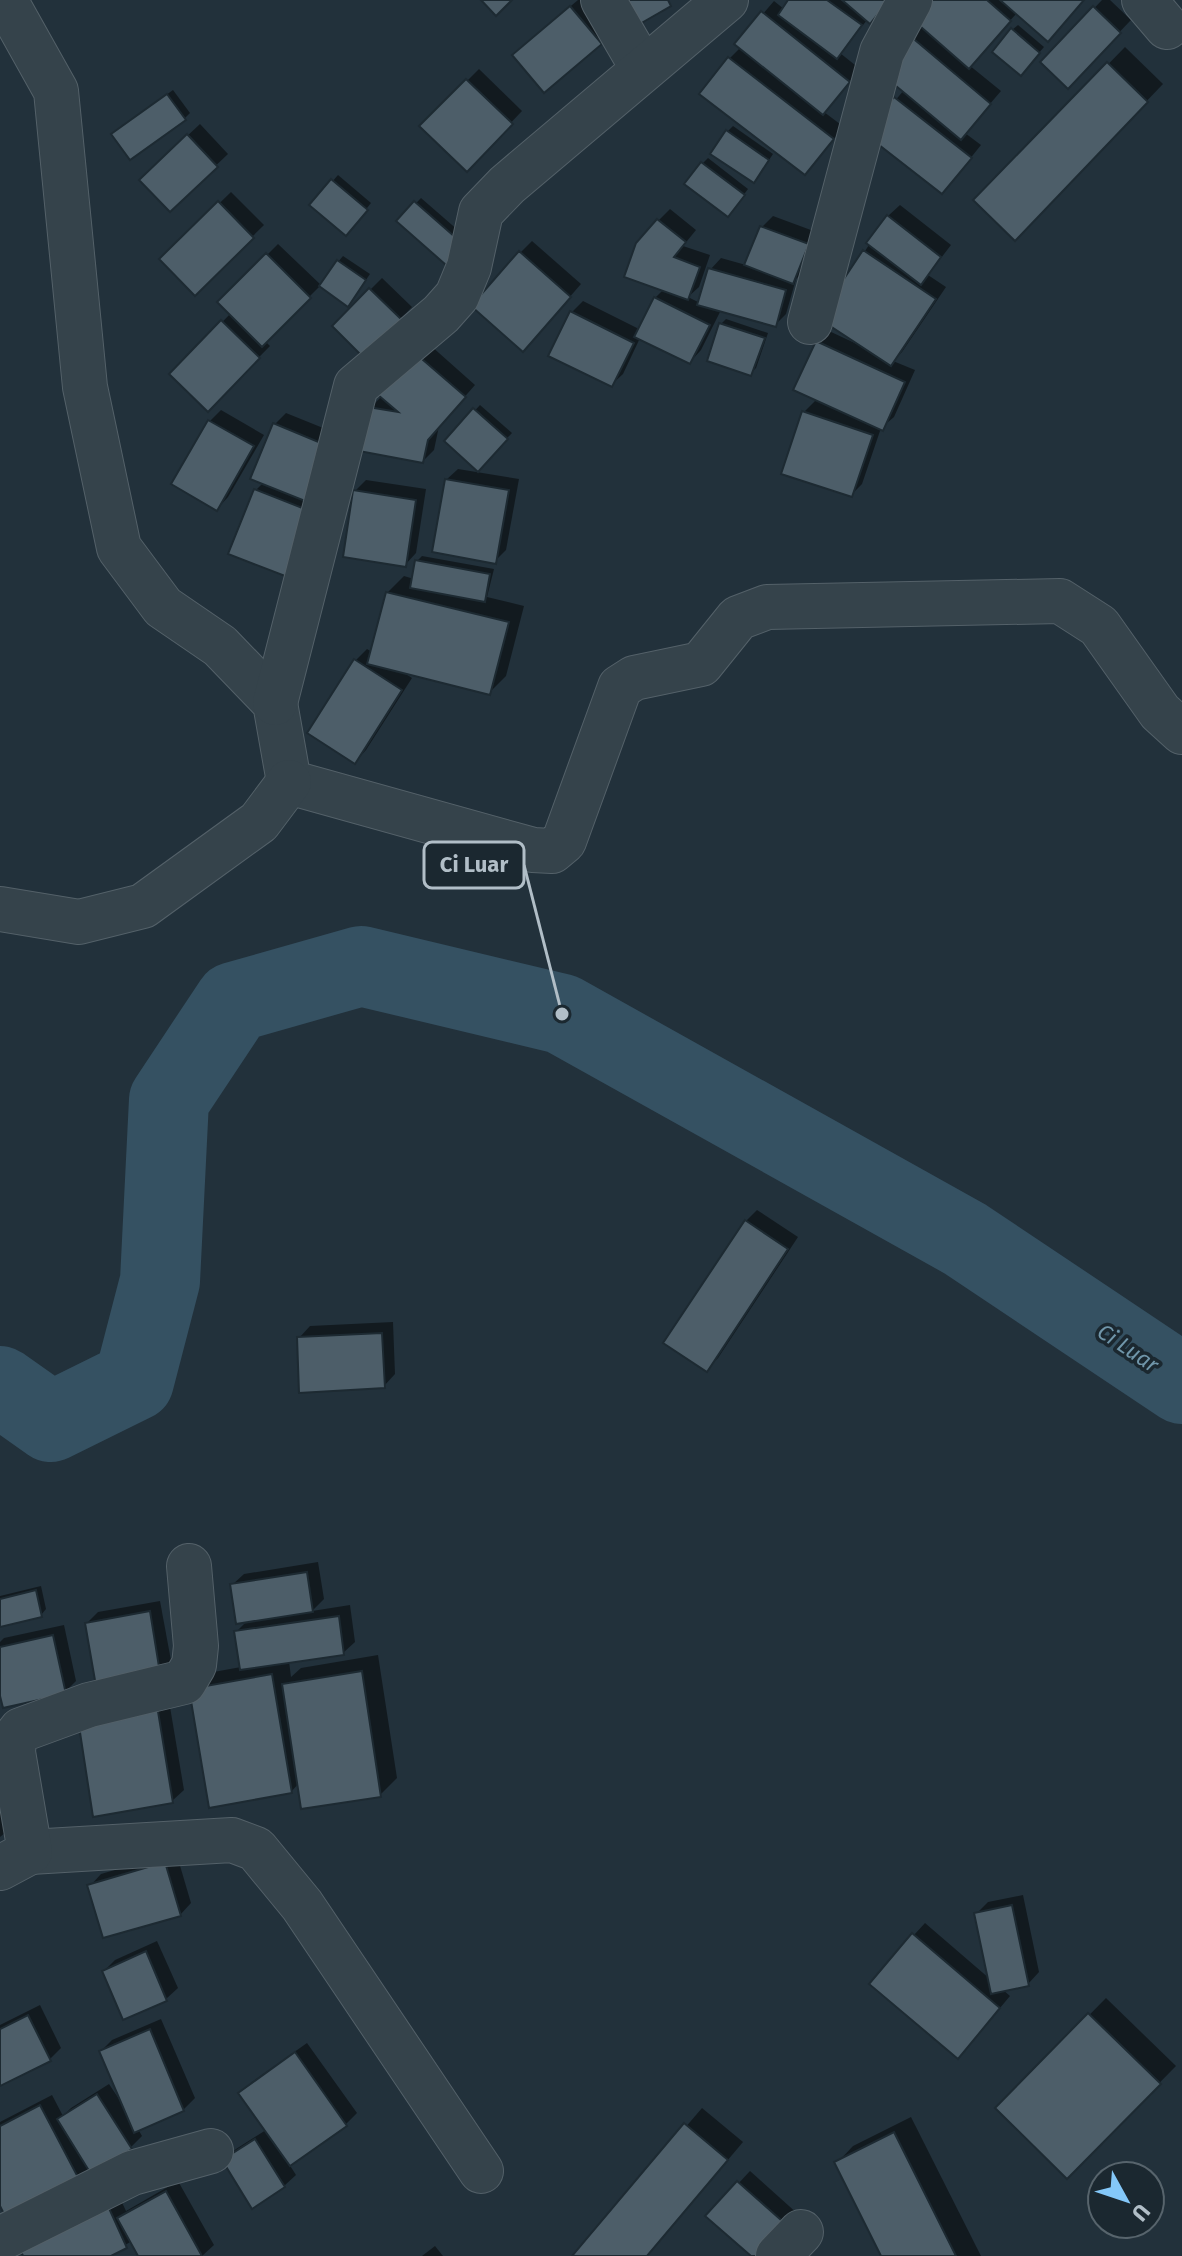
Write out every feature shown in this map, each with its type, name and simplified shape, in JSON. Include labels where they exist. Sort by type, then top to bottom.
[{"type":"street","points":[[5,0],[56,91],[85,387],[119,548],[163,607],[220,646],[275,703]]},
{"type":"street","points":[[603,0],[643,69]]},
{"type":"street","points":[[0,909],[79,922],[143,906],[259,822],[289,782],[275,703],[356,386],[441,314],[457,296],[469,267],[481,212],[507,185],[726,0]]},
{"type":"street","points":[[810,322],[882,52],[910,0]]},
{"type":"street","points":[[289,782],[533,850],[552,851],[564,841],[620,687],[634,678],[701,664],[738,618],[767,607],[1060,601],[1099,626],[1160,712],[1182,732]]},
{"type":"street","points":[[189,1566],[196,1646],[194,1665],[184,1682],[89,1705],[21,1730],[14,1739],[15,1860],[232,1840],[256,1849],[302,1905],[481,2171]]},
{"type":"street","points":[[0,2239],[132,2173],[211,2151]]},
{"type":"building","points":[[481,0],[512,0],[496,16]]},
{"type":"building","points":[[624,0],[668,0],[671,6],[638,25]]},
{"type":"building","points":[[788,0],[827,0],[862,25],[837,59],[778,15]]},
{"type":"building","points":[[842,0],[889,0],[870,24]]},
{"type":"building","points":[[917,0],[987,0],[1011,21],[969,69],[905,13]]},
{"type":"building","points":[[1000,0],[1084,0],[1048,42]]},
{"type":"building","points":[[570,6],[602,44],[544,93],[512,55]]},
{"type":"building","points":[[1093,6],[1121,33],[1068,89],[1040,62]]},
{"type":"building","points":[[761,11],[850,82],[823,115],[734,44]]},
{"type":"building","points":[[1011,28],[1040,53],[1021,76],[992,52]]},
{"type":"building","points":[[909,35],[991,104],[961,140],[878,71]]},
{"type":"building","points":[[728,57],[834,139],[805,175],[699,94]]},
{"type":"building","points":[[1107,62],[1148,102],[1015,241],[973,200]]},
{"type":"building","points":[[466,79],[513,124],[467,172],[419,126]]},
{"type":"building","points":[[167,94],[186,120],[130,160],[111,134]]},
{"type":"building","points":[[894,97],[972,158],[942,194],[865,134]]},
{"type":"building","points":[[726,130],[769,160],[754,183],[710,154]]},
{"type":"building","points":[[187,134],[218,167],[170,212],[139,180]]},
{"type":"building","points":[[701,162],[745,195],[728,217],[684,184]]},
{"type":"building","points":[[331,179],[368,210],[346,236],[309,205]]},
{"type":"building","points":[[218,201],[254,238],[195,296],[159,259]]},
{"type":"building","points":[[414,201],[463,244],[446,265],[396,221]]},
{"type":"building","points":[[887,215],[941,257],[921,285],[866,243]]},
{"type":"building","points":[[657,219],[686,242],[674,257],[700,267],[688,300],[624,277],[636,243]]},
{"type":"building","points":[[760,226],[809,244],[793,284],[744,265]]},
{"type":"building","points":[[863,250],[936,299],[891,366],[818,318]]},
{"type":"building","points":[[519,251],[571,297],[523,352],[471,306]]},
{"type":"building","points":[[266,253],[311,298],[262,347],[217,302]]},
{"type":"building","points":[[337,260],[366,280],[348,307],[319,286]]},
{"type":"building","points":[[708,268],[786,290],[776,327],[697,305]]},
{"type":"building","points":[[369,288],[402,320],[365,359],[332,326]]},
{"type":"building","points":[[654,297],[710,325],[690,364],[634,337]]},
{"type":"building","points":[[570,311],[634,343],[612,387],[548,356]]},
{"type":"building","points":[[221,320],[260,358],[208,412],[169,374]]},
{"type":"building","points":[[719,323],[765,338],[751,376],[707,361]]},
{"type":"building","points":[[816,341],[905,382],[883,431],[793,390]]},
{"type":"building","points":[[408,347],[466,397],[428,440],[423,463],[359,451],[368,407],[398,412],[371,389]]},
{"type":"building","points":[[473,408],[508,439],[478,472],[444,441]]},
{"type":"building","points":[[802,411],[873,435],[852,497],[781,474]]},
{"type":"building","points":[[208,420],[254,446],[217,511],[171,484]]},
{"type":"building","points":[[273,423],[333,448],[310,503],[250,479]]},
{"type":"building","points":[[445,479],[509,490],[496,564],[432,552]]},
{"type":"building","points":[[254,489],[310,511],[285,576],[228,554]]},
{"type":"building","points":[[353,490],[416,500],[406,567],[343,557]]},
{"type":"building","points":[[415,560],[490,574],[485,602],[410,588]]},
{"type":"building","points":[[386,592],[509,622],[490,695],[367,664]]},
{"type":"building","points":[[354,659],[402,690],[355,764],[307,733]]},
{"type":"building","points":[[745,1220],[788,1249],[707,1372],[663,1343]]},
{"type":"building","points":[[382,1333],[385,1388],[299,1393],[297,1337]]},
{"type":"building","points":[[307,1572],[313,1612],[236,1624],[230,1584]]},
{"type":"building","points":[[36,1590],[42,1617],[0,1627],[0,1599]]},
{"type":"building","points":[[150,1611],[161,1679],[97,1692],[85,1623]]},
{"type":"building","points":[[339,1616],[344,1655],[240,1670],[234,1631]]},
{"type":"building","points":[[53,1635],[66,1694],[3,1708],[0,1696],[0,1647]]},
{"type":"building","points":[[362,1671],[381,1797],[301,1809],[282,1684]]},
{"type":"building","points":[[272,1674],[292,1793],[209,1808],[189,1689]]},
{"type":"building","points":[[156,1699],[173,1803],[93,1817],[77,1713]]},
{"type":"building","points":[[165,1862],[181,1916],[103,1938],[87,1885]]},
{"type":"building","points":[[1012,1905],[1029,1986],[991,1994],[974,1913]]},
{"type":"building","points":[[912,1933],[1000,2008],[958,2059],[869,1984]]},
{"type":"building","points":[[146,1951],[167,2001],[123,2020],[102,1971]]},
{"type":"building","points":[[1088,2013],[1161,2084],[1067,2179],[995,2108]]},
{"type":"building","points":[[28,2015],[51,2061],[0,2086],[0,2029]]},
{"type":"building","points":[[150,2029],[184,2111],[134,2133],[99,2051]]},
{"type":"building","points":[[295,2052],[347,2126],[290,2166],[238,2093]]},
{"type":"building","points":[[97,2094],[132,2149],[91,2174],[57,2119]]},
{"type":"building","points":[[40,2105],[81,2183],[8,2222],[0,2206],[0,2126]]},
{"type":"building","points":[[684,2123],[728,2160],[647,2256],[572,2256]]},
{"type":"building","points":[[894,2132],[956,2256],[881,2256],[834,2162]]},
{"type":"building","points":[[255,2139],[285,2187],[252,2209],[222,2160]]},
{"type":"building","points":[[737,2181],[789,2227],[764,2256],[751,2256],[705,2216]]},
{"type":"building","points":[[166,2191],[202,2256],[138,2256],[117,2218]]},
{"type":"building","points":[[108,2206],[127,2248],[111,2256],[23,2256],[20,2249]]},
{"type":"waterway","name":"Ci Luar","points":[[0,1386],[51,1422],[134,1381],[160,1281],[169,1100],[234,1002],[361,966],[562,1014],[965,1239],[1182,1384]]},
{"type":"place","name":"Ci Luar","points":[[562,1014]]}]
